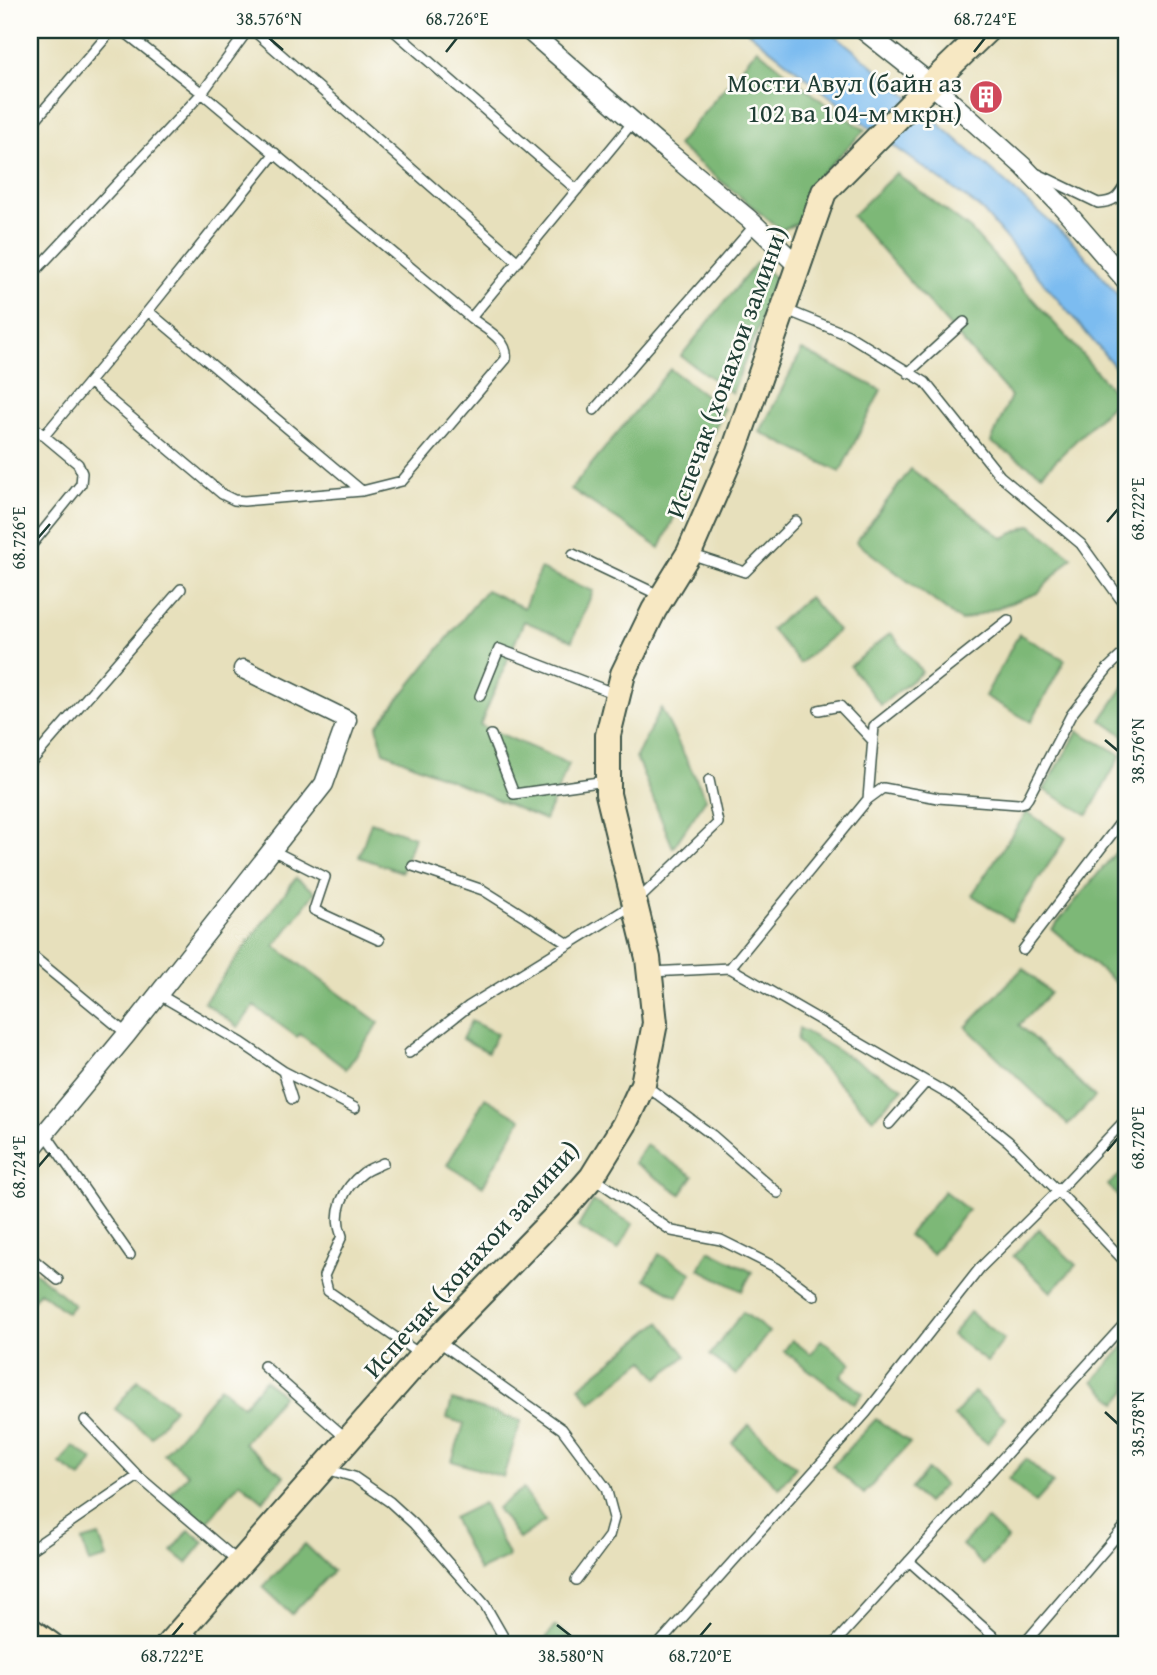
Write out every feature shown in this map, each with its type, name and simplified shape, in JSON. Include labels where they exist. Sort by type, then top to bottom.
[{"type":"street","points":[[528,30],[755,225],[797,265]]},
{"type":"street","points":[[863,30],[930,84],[1024,167],[1127,282]]},
{"type":"street","name":"Испечак (хонахои замини)","points":[[168,1645],[192,1636],[240,1563],[429,1348],[572,1200],[592,1177],[624,1125],[643,1084],[654,1023],[648,958],[608,794],[608,735],[623,674],[654,610],[689,553],[736,445],[824,192],[930,84],[988,30]]},
{"type":"street","points":[[30,1151],[127,1034],[324,784],[347,720],[243,669]]},
{"type":"street","points":[[30,1630],[51,1645]]},
{"type":"lane","points":[[30,126],[112,30]]},
{"type":"lane","points":[[89,382],[222,494],[244,501],[362,491],[402,481],[506,359],[507,352],[504,344],[275,153],[122,30]]},
{"type":"lane","points":[[30,277],[202,93],[250,30],[517,262]]},
{"type":"lane","points":[[393,30],[577,190]]},
{"type":"lane","points":[[471,318],[634,122]]},
{"type":"lane","points":[[44,436],[275,153]]},
{"type":"lane","points":[[1024,167],[1098,203],[1108,203],[1116,199],[1127,182]]},
{"type":"lane","points":[[594,410],[755,225]]},
{"type":"lane","points":[[782,308],[848,335],[925,382],[1000,476],[1081,544],[1127,608]]},
{"type":"lane","points":[[148,311],[362,491]]},
{"type":"lane","points":[[908,373],[964,322]]},
{"type":"lane","points":[[30,424],[78,464],[82,474],[81,484],[30,547]]},
{"type":"lane","points":[[689,553],[745,572],[796,521]]},
{"type":"lane","points":[[573,554],[662,596]]},
{"type":"lane","points":[[30,763],[181,589]]},
{"type":"lane","points":[[868,799],[874,726],[1008,620]]},
{"type":"lane","points":[[481,696],[499,649],[618,694]]},
{"type":"lane","points":[[730,968],[868,799],[883,788],[938,798],[1018,804],[1024,802],[1071,715],[1108,668],[1127,650]]},
{"type":"lane","points":[[819,710],[840,706],[873,741]]},
{"type":"lane","points":[[491,735],[514,793],[608,780]]},
{"type":"lane","points":[[410,1053],[469,1006],[634,904],[718,823],[709,780]]},
{"type":"lane","points":[[1023,950],[1127,814]]},
{"type":"lane","points":[[272,850],[325,877],[314,910],[379,940]]},
{"type":"lane","points":[[413,866],[483,890],[569,944]]},
{"type":"lane","points":[[30,954],[127,1034]]},
{"type":"lane","points":[[649,972],[730,968],[953,1097],[1008,1141],[1127,1264]]},
{"type":"lane","points":[[158,994],[242,1043],[283,1071],[355,1108]]},
{"type":"lane","points":[[283,1071],[292,1099]]},
{"type":"lane","points":[[889,1124],[926,1082]]},
{"type":"lane","points":[[643,1084],[712,1135],[778,1194]]},
{"type":"lane","points":[[658,1645],[866,1413],[980,1268],[1127,1118]]},
{"type":"lane","points":[[45,1133],[130,1255]]},
{"type":"lane","points":[[383,1163],[364,1172],[350,1186],[338,1207],[338,1227],[342,1236],[324,1276],[328,1291],[429,1348],[562,1429],[606,1488],[614,1518],[609,1536],[576,1580]]},
{"type":"lane","points":[[592,1177],[672,1231],[721,1240],[777,1268],[814,1296]]},
{"type":"lane","points":[[30,1257],[58,1280]]},
{"type":"lane","points":[[833,1645],[1127,1321]]},
{"type":"lane","points":[[264,1366],[348,1440]]},
{"type":"lane","points":[[85,1420],[138,1476],[240,1563]]},
{"type":"lane","points":[[324,1469],[354,1477],[414,1524],[485,1605],[508,1645]]},
{"type":"lane","points":[[30,1550],[138,1476]]},
{"type":"lane","points":[[1023,1645],[1127,1524]]},
{"type":"lane","points":[[909,1561],[1003,1645]]},
{"type":"green space","points":[[757,49],[819,99],[865,130],[811,184],[799,223],[781,230],[677,145]]},
{"type":"green space","points":[[896,173],[970,229],[1119,398],[1042,474],[991,442],[1011,396],[852,216]]},
{"type":"green space","points":[[757,262],[778,280],[732,393],[681,356]]},
{"type":"green space","points":[[802,350],[881,390],[840,472],[760,432]]},
{"type":"green space","points":[[670,369],[724,409],[660,548],[571,489]]},
{"type":"green space","points":[[911,469],[1003,538],[1031,525],[1072,557],[1038,593],[961,621],[856,542]]},
{"type":"green space","points":[[540,569],[593,591],[572,641],[524,621],[480,725],[569,764],[545,820],[384,752],[377,726],[486,590],[524,608]]},
{"type":"green space","points":[[809,597],[838,631],[800,663],[771,629]]},
{"type":"green space","points":[[891,633],[922,672],[881,705],[850,666]]},
{"type":"green space","points":[[1019,634],[1065,660],[1031,722],[985,696]]},
{"type":"green space","points":[[1127,682],[1127,733],[1125,736],[1101,720]]},
{"type":"green space","points":[[661,708],[706,799],[673,848],[636,757]]},
{"type":"green space","points":[[1078,731],[1121,755],[1088,815],[1044,790]]},
{"type":"green space","points":[[1027,812],[1066,838],[1011,921],[972,895]]},
{"type":"green space","points":[[371,822],[414,837],[402,872],[359,857]]},
{"type":"green space","points":[[1127,841],[1127,992],[1052,929]]},
{"type":"green space","points":[[296,878],[315,892],[275,946],[379,1023],[346,1069],[300,1034],[297,1037],[254,1006],[238,1027],[204,1002]]},
{"type":"green space","points":[[1023,968],[1050,993],[1019,1025],[1095,1097],[1068,1125],[966,1027]]},
{"type":"green space","points":[[471,1021],[497,1034],[488,1052],[462,1039]]},
{"type":"green space","points":[[799,1028],[903,1088],[873,1119],[797,1041]]},
{"type":"green space","points":[[485,1098],[521,1119],[483,1186],[447,1165]]},
{"type":"green space","points":[[646,1145],[693,1176],[681,1194],[634,1163]]},
{"type":"green space","points":[[1127,1169],[1127,1198],[1123,1202],[1108,1185]]},
{"type":"green space","points":[[944,1191],[968,1210],[932,1254],[908,1235]]},
{"type":"green space","points":[[593,1201],[633,1224],[618,1250],[578,1227]]},
{"type":"green space","points":[[1039,1229],[1076,1265],[1051,1292],[1013,1256]]},
{"type":"green space","points":[[709,1250],[752,1272],[742,1291],[699,1269]]},
{"type":"green space","points":[[659,1254],[692,1273],[678,1297],[645,1279]]},
{"type":"green space","points":[[30,1268],[74,1305],[67,1313],[40,1292],[30,1304]]},
{"type":"green space","points":[[743,1312],[769,1332],[736,1375],[710,1355]]},
{"type":"green space","points":[[970,1312],[1004,1340],[987,1362],[952,1335]]},
{"type":"green space","points":[[660,1322],[686,1356],[658,1378],[644,1360],[591,1402],[579,1387]]},
{"type":"green space","points":[[792,1340],[811,1354],[821,1340],[851,1363],[841,1376],[863,1393],[854,1404],[784,1351]]},
{"type":"green space","points":[[1127,1343],[1127,1391],[1117,1403],[1093,1381]]},
{"type":"green space","points":[[138,1380],[174,1408],[152,1437],[115,1409]]},
{"type":"green space","points":[[265,1380],[283,1395],[244,1443],[284,1476],[263,1501],[240,1482],[206,1524],[170,1494],[188,1474],[164,1454],[220,1387],[243,1406]]},
{"type":"green space","points":[[974,1392],[1006,1418],[987,1443],[954,1416]]},
{"type":"green space","points":[[452,1400],[521,1421],[503,1477],[452,1461],[464,1424],[447,1418]]},
{"type":"green space","points":[[876,1419],[910,1443],[864,1494],[832,1466]]},
{"type":"green space","points":[[749,1425],[796,1467],[779,1488],[732,1443]]},
{"type":"green space","points":[[73,1446],[93,1460],[81,1478],[60,1464]]},
{"type":"green space","points":[[1026,1459],[1053,1483],[1035,1503],[1008,1479]]},
{"type":"green space","points":[[927,1470],[944,1485],[927,1503],[911,1489]]},
{"type":"green space","points":[[523,1489],[545,1521],[519,1539],[497,1508]]},
{"type":"green space","points":[[483,1503],[509,1557],[479,1571],[453,1518]]},
{"type":"green space","points":[[987,1519],[1008,1539],[983,1565],[962,1545]]},
{"type":"green space","points":[[189,1530],[204,1542],[187,1563],[172,1551]]},
{"type":"green space","points":[[99,1536],[107,1558],[89,1563],[82,1541]]},
{"type":"green space","points":[[305,1544],[333,1571],[292,1614],[263,1587]]},
{"type":"green space","points":[[555,1626],[580,1645],[541,1645]]},
{"type":"water","points":[[746,30],[829,30],[1076,245],[1127,306],[1127,381],[980,208],[884,139]]},
{"type":"place","name":"Мости Авул (байн аз 102 ва 104-м мкрн)","points":[[986,97]]}]
